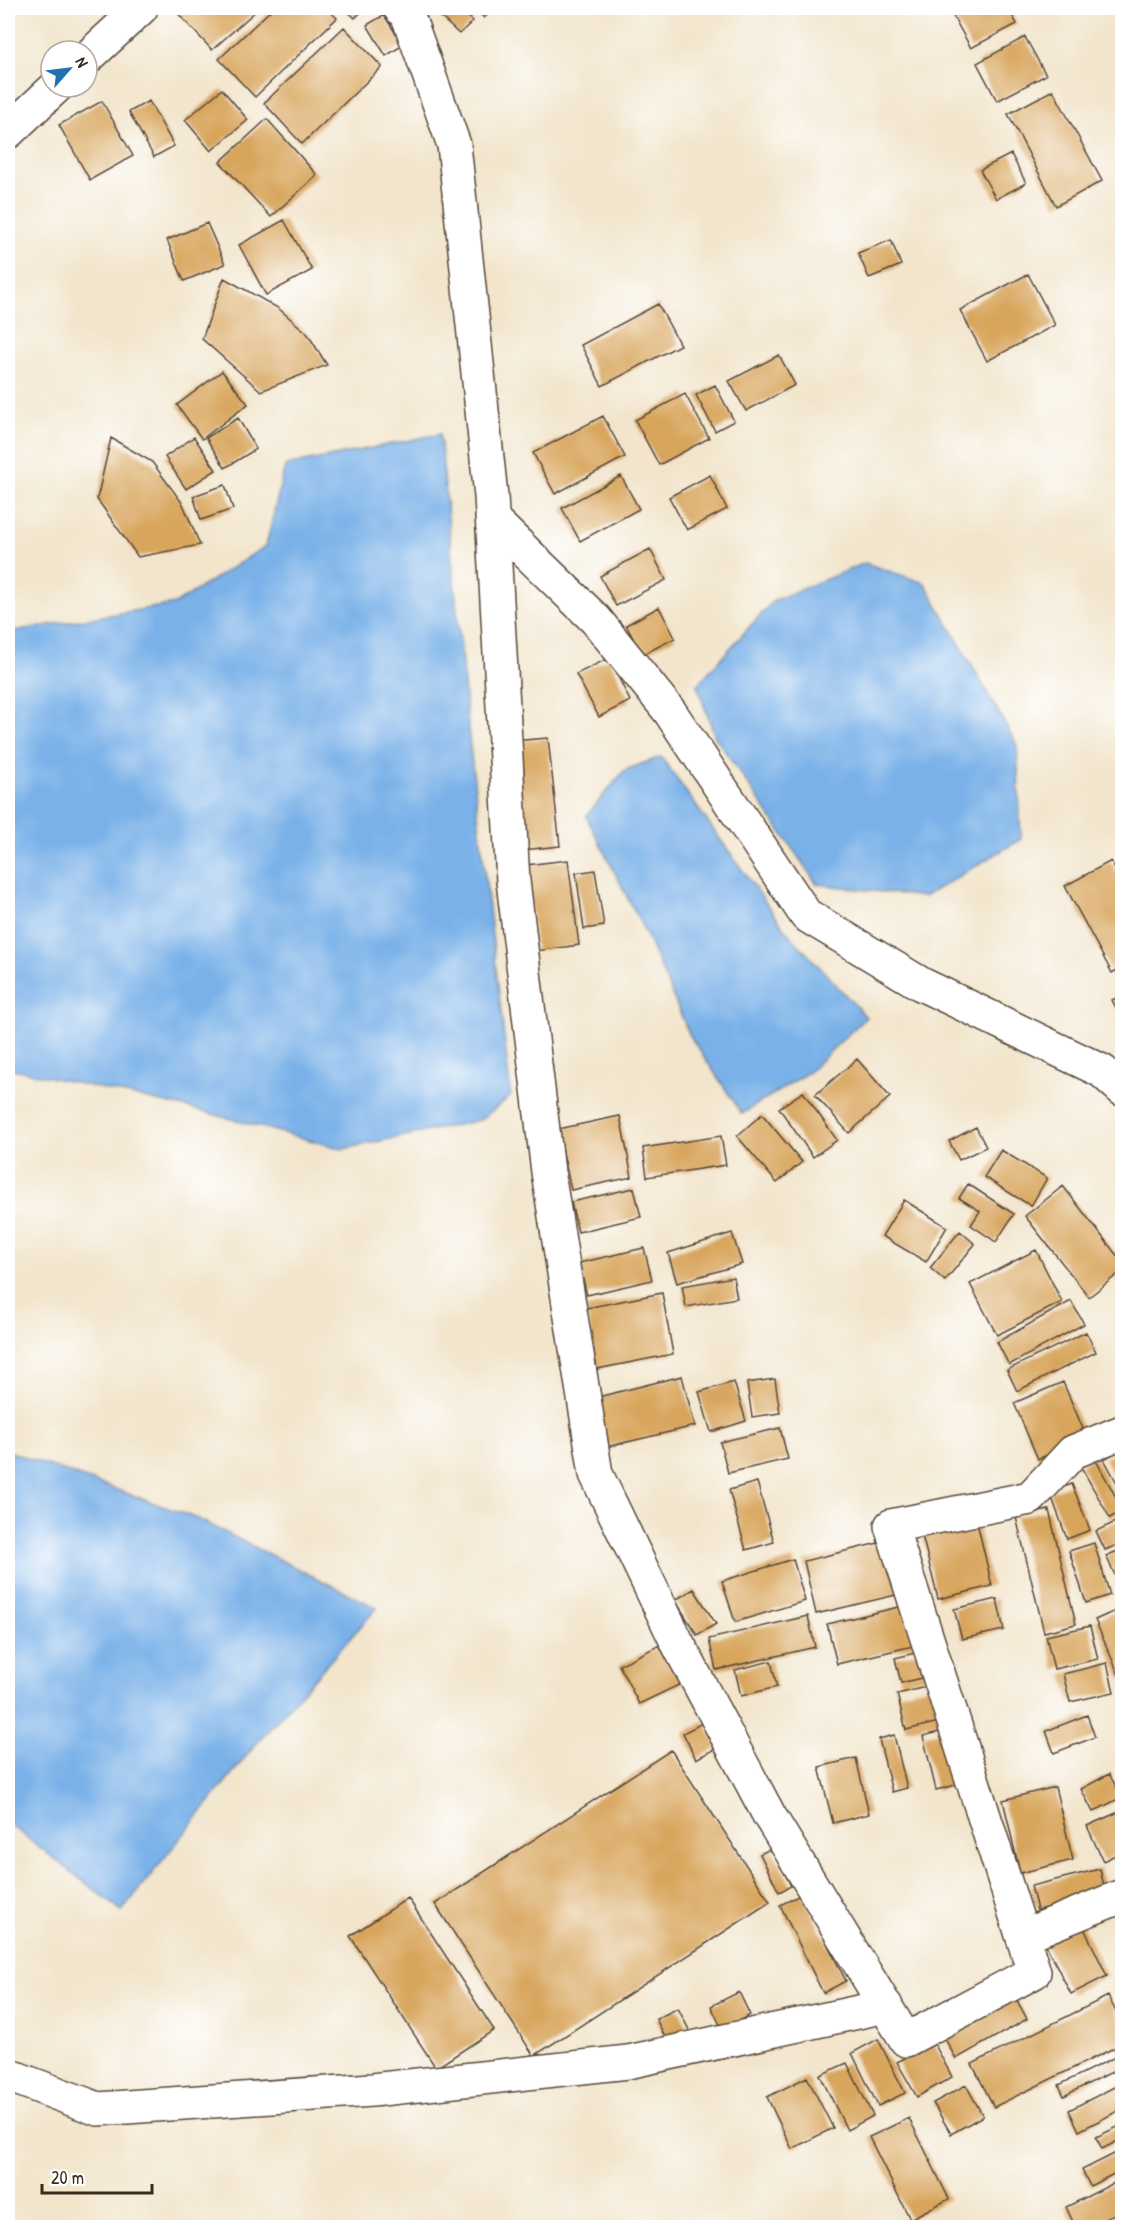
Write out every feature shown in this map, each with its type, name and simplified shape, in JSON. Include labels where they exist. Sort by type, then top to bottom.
[{"type":"street","points":[[99,47],[141,8]]},
{"type":"street","points":[[400,8],[408,16],[454,145],[492,519],[513,881],[548,1172],[596,1474],[677,1642],[769,1815],[906,2040],[1034,1972],[891,1526],[1030,1498],[1072,1452],[1122,1432]]},
{"type":"street","points":[[8,132],[43,99]]},
{"type":"street","points":[[492,519],[596,620],[670,712],[806,915],[921,984],[1102,1071],[1122,1089]]},
{"type":"street","points":[[1023,1936],[1122,1896]]},
{"type":"street","points":[[8,2075],[98,2109],[372,2090],[628,2062],[886,2006]]},
{"type":"water","points":[[440,434],[470,746],[511,1096],[480,1120],[343,1149],[193,1109],[8,1068],[8,632],[175,604],[266,546],[285,466]]},
{"type":"water","points":[[865,563],[925,583],[1017,745],[1021,839],[924,897],[817,884],[715,737],[697,685],[773,601]]},
{"type":"water","points":[[661,757],[787,932],[866,1017],[810,1071],[742,1114],[690,1036],[646,934],[586,816],[625,770]]},
{"type":"water","points":[[8,1451],[196,1518],[377,1608],[256,1744],[122,1911],[8,1823]]},
{"type":"building","points":[[173,8],[259,8],[212,50]]},
{"type":"building","points":[[273,8],[326,8],[337,18],[255,97],[219,59]]},
{"type":"building","points":[[344,8],[365,8],[355,18]]},
{"type":"building","points":[[431,8],[459,8],[473,21],[459,34]]},
{"type":"building","points":[[474,8],[495,8],[484,18]]},
{"type":"building","points":[[969,8],[1008,8],[1017,24],[971,48],[953,16]]},
{"type":"building","points":[[384,15],[403,45],[386,56],[367,25]]},
{"type":"building","points":[[344,27],[382,67],[302,144],[264,103]]},
{"type":"building","points":[[1025,37],[1046,75],[997,101],[977,63]]},
{"type":"building","points":[[222,89],[248,120],[211,151],[185,120]]},
{"type":"building","points":[[1053,90],[1102,181],[1056,206],[1008,114]]},
{"type":"building","points":[[102,101],[133,156],[90,180],[59,125]]},
{"type":"building","points":[[149,101],[174,146],[154,157],[129,112]]},
{"type":"building","points":[[267,119],[317,175],[271,217],[220,162]]},
{"type":"building","points":[[1011,154],[1026,183],[996,199],[980,170]]},
{"type":"building","points":[[284,220],[312,270],[266,295],[239,245]]},
{"type":"building","points":[[207,223],[225,264],[184,281],[167,240]]},
{"type":"building","points":[[891,240],[901,265],[869,278],[858,253]]},
{"type":"building","points":[[1028,274],[1055,325],[987,361],[960,310]]},
{"type":"building","points":[[224,278],[278,308],[307,333],[327,365],[261,391],[202,339]]},
{"type":"building","points":[[658,304],[680,345],[602,386],[581,345]]},
{"type":"building","points":[[779,355],[795,385],[746,411],[729,381]]},
{"type":"building","points":[[222,371],[248,404],[202,439],[177,405]]},
{"type":"building","points":[[715,385],[734,421],[715,431],[696,395]]},
{"type":"building","points":[[685,394],[709,438],[659,465],[635,420]]},
{"type":"building","points":[[603,416],[625,457],[555,494],[533,453]]},
{"type":"building","points":[[238,418],[256,449],[225,468],[206,438]]},
{"type":"building","points":[[194,437],[216,470],[186,489],[165,457]]},
{"type":"building","points":[[111,438],[152,462],[183,504],[200,545],[138,557],[97,499]]},
{"type":"building","points":[[710,475],[727,509],[687,530],[669,497]]},
{"type":"building","points":[[621,476],[639,509],[580,541],[562,508]]},
{"type":"building","points":[[225,485],[233,509],[201,520],[193,496]]},
{"type":"building","points":[[650,549],[666,580],[616,606],[600,576]]},
{"type":"building","points":[[659,607],[675,638],[642,655],[626,625]]},
{"type":"building","points":[[609,658],[630,701],[599,717],[576,674]]},
{"type":"building","points":[[548,738],[560,846],[523,850],[511,741]]},
{"type":"building","points":[[568,860],[579,945],[536,951],[526,865]]},
{"type":"building","points":[[1111,861],[1122,882],[1122,967],[1112,973],[1065,886]]},
{"type":"building","points":[[595,870],[604,926],[584,929],[576,873]]},
{"type":"building","points":[[1122,995],[1122,1019],[1112,1000]]},
{"type":"building","points":[[857,1059],[890,1097],[849,1133],[815,1095]]},
{"type":"building","points":[[803,1092],[837,1140],[813,1157],[779,1108]]},
{"type":"building","points":[[762,1114],[802,1162],[777,1183],[737,1136]]},
{"type":"building","points":[[620,1116],[632,1177],[571,1190],[558,1129]]},
{"type":"building","points":[[976,1127],[986,1147],[959,1160],[949,1141]]},
{"type":"building","points":[[721,1136],[726,1165],[647,1177],[643,1148]]},
{"type":"building","points":[[1001,1150],[1047,1178],[1031,1206],[984,1177]]},
{"type":"building","points":[[968,1184],[1014,1214],[996,1242],[971,1225],[980,1211],[959,1198]]},
{"type":"building","points":[[1063,1186],[1122,1262],[1122,1271],[1089,1297],[1025,1216]]},
{"type":"building","points":[[634,1188],[641,1217],[578,1232],[571,1202]]},
{"type":"building","points":[[904,1200],[947,1227],[926,1262],[882,1236]]},
{"type":"building","points":[[960,1231],[975,1244],[945,1281],[930,1268]]},
{"type":"building","points":[[732,1233],[742,1264],[677,1283],[668,1253]]},
{"type":"building","points":[[644,1248],[652,1280],[587,1295],[579,1263]]},
{"type":"building","points":[[1036,1250],[1062,1302],[997,1335],[970,1284]]},
{"type":"building","points":[[733,1277],[737,1298],[686,1307],[682,1286]]},
{"type":"building","points":[[662,1293],[673,1354],[597,1369],[586,1308]]},
{"type":"building","points":[[1071,1301],[1084,1324],[1009,1365],[997,1342]]},
{"type":"building","points":[[1086,1332],[1096,1352],[1017,1391],[1007,1370]]},
{"type":"building","points":[[682,1376],[695,1426],[606,1447],[594,1398]]},
{"type":"building","points":[[775,1379],[780,1413],[752,1417],[747,1383]]},
{"type":"building","points":[[734,1382],[746,1421],[711,1432],[699,1392]]},
{"type":"building","points":[[1063,1382],[1087,1438],[1038,1459],[1014,1403]]},
{"type":"building","points":[[780,1428],[788,1459],[728,1473],[720,1442]]},
{"type":"building","points":[[1122,1449],[1122,1492],[1104,1459]]},
{"type":"building","points":[[1094,1457],[1122,1508],[1122,1511],[1110,1518],[1080,1465]]},
{"type":"building","points":[[757,1482],[774,1542],[746,1550],[729,1490]]},
{"type":"building","points":[[1072,1484],[1090,1530],[1067,1539],[1050,1492]]},
{"type":"building","points":[[1049,1510],[1076,1624],[1044,1632],[1016,1517]]},
{"type":"building","points":[[976,1518],[992,1586],[938,1599],[921,1531]]},
{"type":"building","points":[[1122,1519],[1122,1543],[1105,1550],[1096,1531]]},
{"type":"building","points":[[887,1541],[900,1594],[816,1614],[804,1561]]},
{"type":"building","points":[[1094,1543],[1110,1595],[1086,1603],[1069,1551]]},
{"type":"building","points":[[1122,1549],[1122,1590],[1106,1556]]},
{"type":"building","points":[[793,1559],[805,1601],[735,1622],[722,1581]]},
{"type":"building","points":[[694,1589],[716,1624],[697,1635],[675,1600]]},
{"type":"building","points":[[997,1599],[1004,1630],[962,1639],[954,1609]]},
{"type":"building","points":[[903,1606],[913,1646],[837,1664],[827,1624]]},
{"type":"building","points":[[1122,1608],[1122,1682],[1095,1620]]},
{"type":"building","points":[[808,1616],[815,1647],[716,1670],[709,1639]]},
{"type":"building","points":[[1090,1626],[1098,1659],[1054,1669],[1046,1636]]},
{"type":"building","points":[[664,1643],[683,1683],[639,1704],[619,1665]]},
{"type":"building","points":[[923,1651],[929,1676],[901,1683],[895,1658]]},
{"type":"building","points":[[771,1661],[777,1687],[741,1696],[735,1670]]},
{"type":"building","points":[[1107,1663],[1114,1692],[1070,1702],[1063,1674]]},
{"type":"building","points":[[934,1685],[943,1721],[906,1730],[897,1694]]},
{"type":"building","points":[[1087,1715],[1095,1737],[1054,1753],[1046,1731]]},
{"type":"building","points":[[704,1722],[717,1748],[696,1759],[683,1733]]},
{"type":"building","points":[[951,1729],[964,1783],[936,1790],[923,1736]]},
{"type":"building","points":[[894,1735],[907,1788],[892,1792],[879,1739]]},
{"type":"building","points":[[671,1750],[770,1902],[534,2056],[435,1904]]},
{"type":"building","points":[[856,1758],[869,1814],[833,1823],[819,1767]]},
{"type":"building","points":[[1109,1774],[1122,1797],[1093,1812],[1081,1789]]},
{"type":"building","points":[[1055,1787],[1073,1860],[1020,1873],[1003,1800]]},
{"type":"building","points":[[1121,1811],[1122,1852],[1103,1861],[1087,1826]]},
{"type":"building","points":[[772,1848],[791,1886],[779,1892],[760,1854]]},
{"type":"building","points":[[1100,1869],[1106,1894],[1037,1910],[1031,1886]]},
{"type":"building","points":[[802,1894],[846,1981],[823,1993],[780,1905]]},
{"type":"building","points":[[408,1898],[494,2030],[436,2068],[350,1936]]},
{"type":"building","points":[[1082,1924],[1107,1976],[1071,1994],[1045,1943]]},
{"type":"building","points":[[739,1992],[750,2015],[722,2029],[711,2006]]},
{"type":"building","points":[[1013,1993],[1027,2019],[956,2059],[942,2033]]},
{"type":"building","points":[[1108,1996],[1122,2024],[1122,2044],[994,2107],[972,2064]]},
{"type":"building","points":[[678,2008],[690,2032],[668,2043],[656,2019]]},
{"type":"building","points":[[878,2039],[905,2093],[878,2106],[852,2053]]},
{"type":"building","points":[[934,2043],[952,2077],[917,2097],[897,2062]]},
{"type":"building","points":[[1117,2056],[1122,2067],[1064,2096],[1059,2085]]},
{"type":"building","points":[[847,2063],[873,2116],[847,2130],[820,2075]]},
{"type":"building","points":[[807,2077],[833,2128],[792,2149],[767,2097]]},
{"type":"building","points":[[1122,2083],[1122,2109],[1079,2131],[1069,2110]]},
{"type":"building","points":[[966,2085],[983,2116],[951,2134],[933,2103]]},
{"type":"building","points":[[909,2118],[949,2199],[910,2219],[869,2137]]},
{"type":"building","points":[[1122,2125],[1122,2139],[1102,2149],[1096,2137]]},
{"type":"building","points":[[1122,2150],[1122,2170],[1090,2186],[1082,2170]]},
{"type":"building","points":[[1122,2179],[1122,2210],[1087,2228],[1076,2228],[1066,2207]]}]
